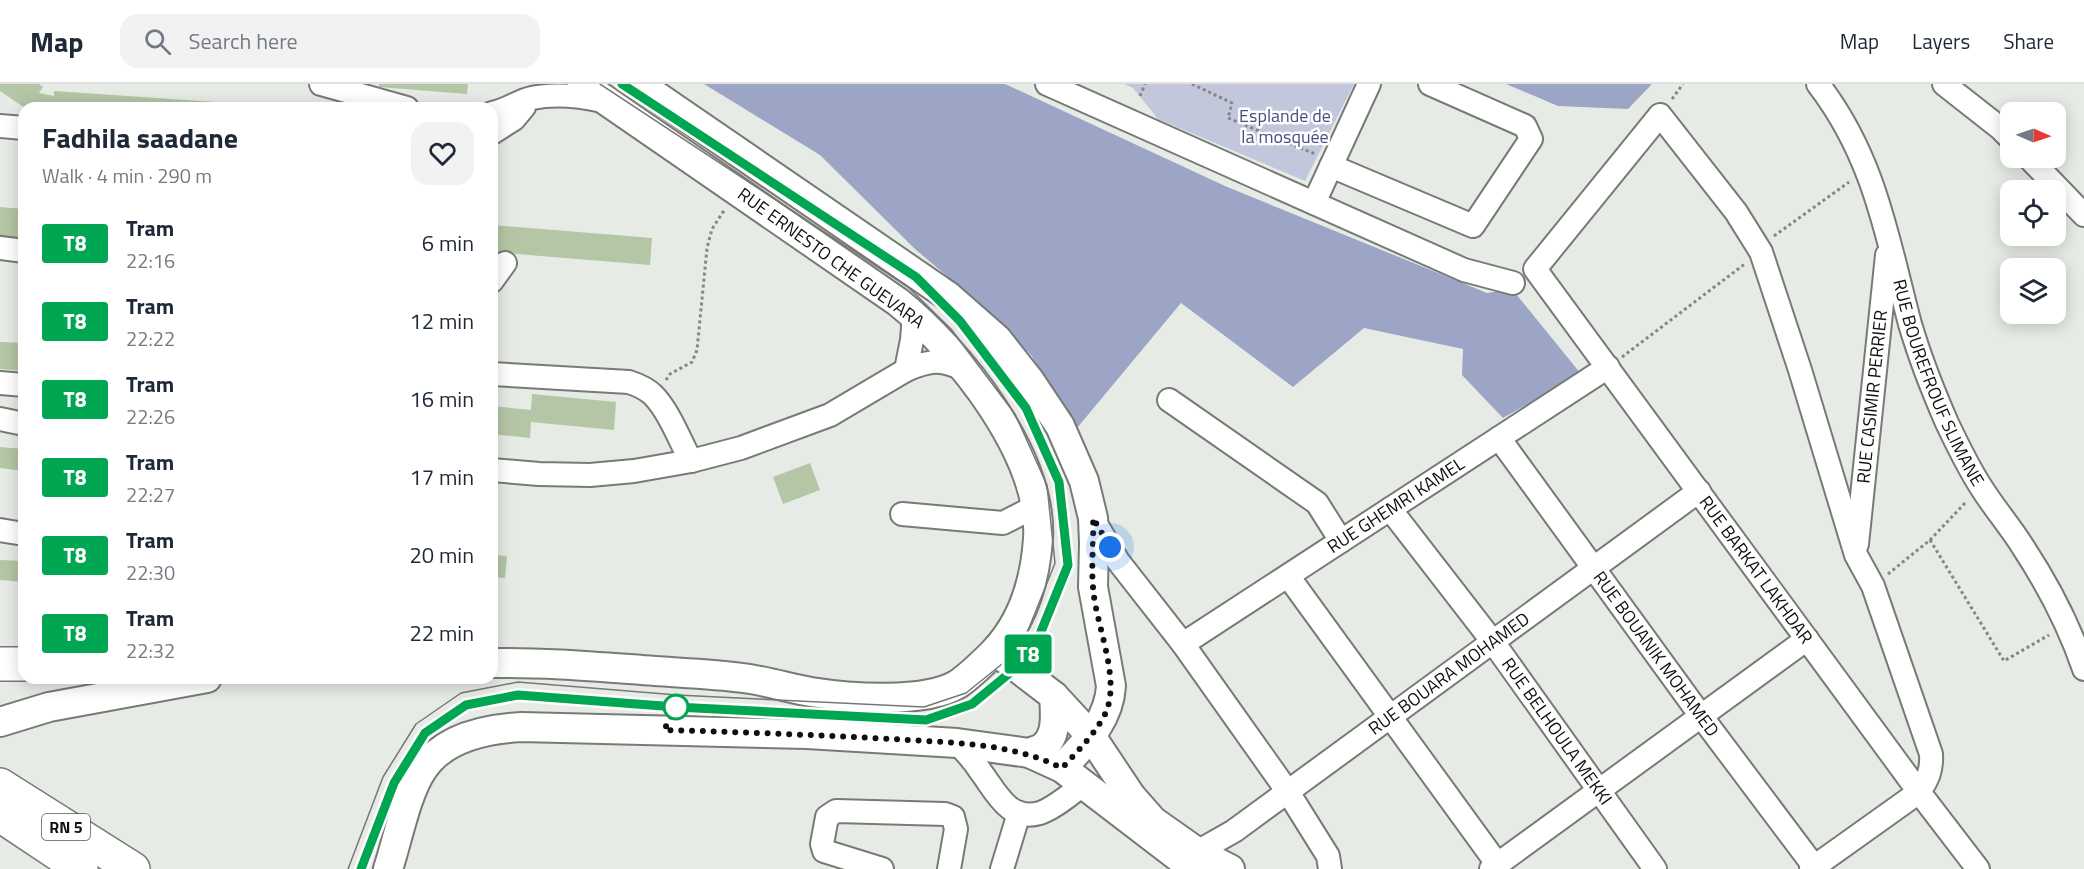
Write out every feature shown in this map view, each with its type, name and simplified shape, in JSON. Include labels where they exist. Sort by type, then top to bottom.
[{"type":"highway","points":[[0,664],[18,664]]},
{"type":"highway","name":"RN 5","points":[[0,785],[133,869]]},
{"type":"highway","name":"RN 5","points":[[0,815],[81,869]]},
{"type":"main road","name":"RUE ERNESTO CHE GUEVARA","points":[[498,663],[546,663],[744,678],[814,692],[898,698],[928,695],[956,685],[974,673],[997,649],[1019,619],[1029,594],[1037,557],[1038,529],[1031,483],[1012,441],[982,392],[946,346],[914,314],[582,84]]},
{"type":"main road","name":"RUE ERNESTO CHE GUEVARA","points":[[639,84],[948,296],[997,339],[1030,381],[1060,426],[1084,481],[1093,518],[1093,587],[1111,686],[1105,716],[1091,736],[1072,776]]},
{"type":"main road","points":[[997,649],[1054,696],[1091,736],[1131,796],[1153,821],[1196,860]]},
{"type":"main road","points":[[0,722],[49,707],[174,684]]},
{"type":"main road","points":[[1029,753],[1044,747],[1052,734],[1055,717],[1054,696]]},
{"type":"main road","points":[[388,869],[415,784],[423,768],[437,753],[474,734],[494,728],[521,727],[807,734],[957,743],[1029,753],[1072,776],[1196,860],[1230,869]]},
{"type":"street","points":[[321,84],[386,102]]},
{"type":"street","points":[[1047,84],[1464,270],[1513,283]]},
{"type":"street","points":[[1314,203],[1369,84]]},
{"type":"street","points":[[1332,164],[1473,226],[1531,139],[1525,126],[1430,84]]},
{"type":"street","name":"RUE BOUREFROUF SLIMANE","points":[[1818,84],[1851,134],[1867,170],[1880,207],[1911,327],[1948,425],[1981,487],[2038,570],[2066,625],[2084,669]]},
{"type":"street","points":[[1944,84],[2000,129]]},
{"type":"street","points":[[498,129],[514,119],[530,91]]},
{"type":"street","points":[[498,112],[504,111],[530,91],[608,101]]},
{"type":"street","name":"RUE BARKAT LAKHDAR","points":[[1759,250],[1736,212],[1660,115],[1535,269],[1978,869]]},
{"type":"street","points":[[0,126],[18,128]]},
{"type":"street","points":[[2039,168],[2084,215]]},
{"type":"street","name":"RUE CASIMIR PERRIER","points":[[1856,555],[1888,238]]},
{"type":"street","points":[[0,248],[18,250]]},
{"type":"street","points":[[1759,250],[1800,370],[1856,555],[1873,586],[1931,754],[1932,763],[1928,778],[1919,792],[1814,868]]},
{"type":"street","points":[[906,370],[914,314]]},
{"type":"street","points":[[503,471],[590,474],[634,471],[691,461],[741,448],[830,415],[906,370],[931,362],[951,363],[966,371]]},
{"type":"street","name":"RUE GHEMRI KAMEL","points":[[1183,644],[1608,367]]},
{"type":"street","points":[[498,374],[629,382],[644,387],[661,405],[691,461]]},
{"type":"street","points":[[0,383],[18,384]]},
{"type":"street","points":[[1169,400],[1317,503],[1341,541]]},
{"type":"street","points":[[0,419],[18,422]]},
{"type":"street","name":"RUE BOUANIK MOHAMED","points":[[1498,438],[1814,868]]},
{"type":"street","name":"RUE BOUARA MOHAMED","points":[[1196,860],[1699,491]]},
{"type":"street","points":[[902,514],[1003,523],[1036,506]]},
{"type":"street","name":"RUE BELHOULA MEKKI","points":[[1390,509],[1493,642],[1655,869]]},
{"type":"street","points":[[1093,518],[1118,561],[1183,644],[1288,792],[1328,856],[1330,869]]},
{"type":"street","points":[[0,530],[18,533]]},
{"type":"street","points":[[1288,576],[1495,867],[1807,639]]},
{"type":"street","points":[[957,743],[978,767],[1001,802],[1009,809],[1019,813],[1040,813],[1049,808],[1072,776]]},
{"type":"street","points":[[882,869],[825,851],[822,844],[827,817],[836,811],[945,814],[953,818],[956,829],[949,869]]},
{"type":"street","points":[[1002,869],[1019,813]]},
{"type":"path","points":[[1140,96],[1145,84]]},
{"type":"path","points":[[1192,84],[1232,103],[1228,118],[1332,164]]},
{"type":"path","points":[[1608,367],[1867,170]]},
{"type":"path","points":[[654,396],[670,374],[692,362],[697,350],[707,248],[712,229],[736,189]]},
{"type":"path","points":[[1873,586],[1930,540],[1981,487]]},
{"type":"path","points":[[1930,540],[2004,661],[2066,625]]},
{"type":"green space","name":"Esplande de la mosquée","points":[[1124,84],[1354,84],[1305,181],[1158,119],[1133,88]]},
{"type":"shaded area","points":[[704,84],[1005,84],[1225,186],[1487,293],[1512,289],[1581,374],[1503,418],[1462,375],[1463,349],[1364,328],[1293,387],[1181,303],[1077,428],[1031,355],[981,305],[915,249],[820,155]]},
{"type":"shaded area","points":[[1506,84],[1652,84],[1628,109],[1558,106]]},
{"type":"building","points":[[0,84],[39,84],[43,87],[39,93],[54,96],[54,91],[216,102],[18,103],[0,91]]},
{"type":"building","points":[[379,84],[468,84],[467,94],[379,87]]},
{"type":"building","points":[[0,207],[18,208],[18,240],[0,239]]},
{"type":"building","points":[[498,225],[652,238],[650,265],[498,252]]},
{"type":"building","points":[[0,342],[18,343],[18,370],[0,369]]},
{"type":"building","points":[[532,394],[616,402],[614,430],[531,422],[530,438],[498,435],[498,407],[531,410]]},
{"type":"building","points":[[0,447],[18,448],[18,470],[0,468]]},
{"type":"building","points":[[810,463],[820,490],[783,504],[773,477]]},
{"type":"building","points":[[498,555],[507,556],[505,578],[498,577]]},
{"type":"building","points":[[0,560],[18,561],[18,582],[0,580]]},
{"type":"tram line","points":[[348,869],[383,777],[416,724],[461,693],[518,682],[677,695],[924,707],[966,693],[1007,660],[1025,638],[1055,563],[1047,485],[1015,414],[951,329],[908,287],[600,84]]},
{"type":"tram line","points":[[361,869],[394,783],[425,733],[466,705],[518,695],[676,707],[926,720],[972,704],[1017,667],[1036,644],[1068,565],[1059,481],[1026,408],[960,321],[916,277],[622,84]]},
{"type":"tram line","name":"T8","points":[[361,869],[394,783],[425,733],[466,705],[518,695],[676,707],[926,720],[972,704],[1017,667],[1036,644],[1068,565],[1059,482],[1026,408],[960,321],[916,277],[622,84]]},
{"type":"route","points":[[676,707],[664,730],[807,734],[957,743],[1029,753],[1062,768],[1091,736],[1105,716],[1110,700],[1109,671],[1093,587],[1093,518],[1110,547]]}]
